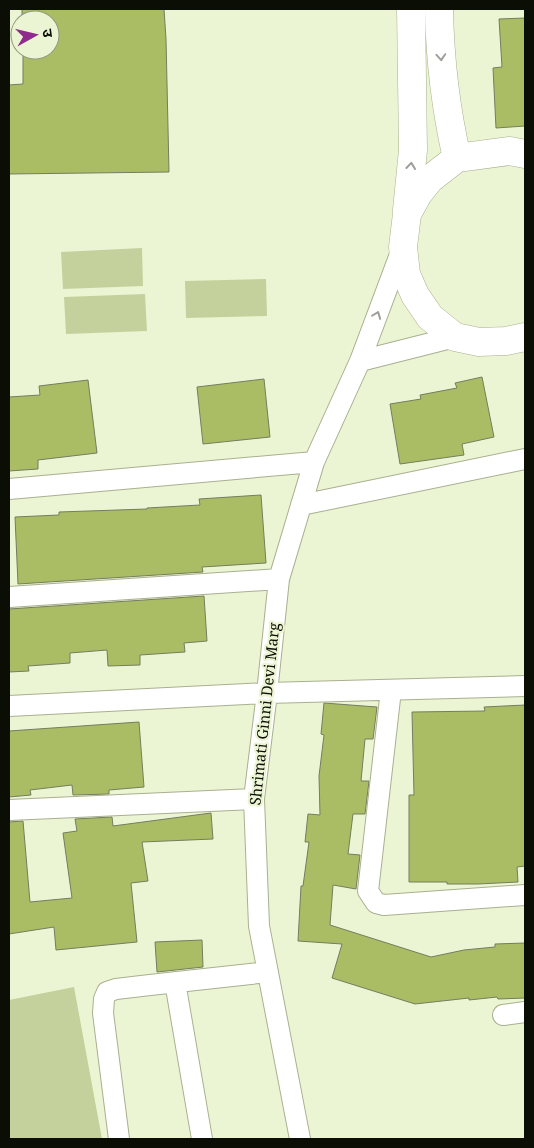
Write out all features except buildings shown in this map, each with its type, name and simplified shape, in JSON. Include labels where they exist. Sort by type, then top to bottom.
[{"type":"street","points":[[411,9],[413,150],[403,247],[406,274],[415,295],[430,317],[455,337]]},
{"type":"street","points":[[439,9],[440,60],[448,118],[457,158]]},
{"type":"street","points":[[407,214],[418,194],[430,179],[457,158],[510,151],[525,154]]},
{"type":"street","name":"Shrimati Ginni Devi Marg","points":[[300,1139],[259,926],[254,799],[279,580],[314,462],[360,361],[403,247]]},
{"type":"street","points":[[360,361],[455,337],[479,342],[506,341],[525,337]]},
{"type":"street","points":[[301,505],[525,459]]},
{"type":"street","points":[[9,489],[314,462]]},
{"type":"street","points":[[9,597],[279,580]]},
{"type":"street","points":[[9,706],[267,694],[525,686]]},
{"type":"street","points":[[391,690],[368,891],[371,897],[376,903],[384,904],[525,895]]},
{"type":"street","points":[[9,810],[254,799]]},
{"type":"street","points":[[119,1139],[103,1013],[104,999],[107,992],[116,989],[268,972]]},
{"type":"street","points":[[174,982],[202,1139]]},
{"type":"street","points":[[503,1015],[525,1012]]},
{"type":"green space","points":[[142,248],[143,286],[63,289],[61,252]]},
{"type":"green space","points":[[266,279],[267,316],[186,318],[185,281]]},
{"type":"green space","points":[[145,294],[147,331],[66,334],[64,297]]},
{"type":"green space","points":[[74,987],[102,1139],[9,1139],[9,1000]]}]
